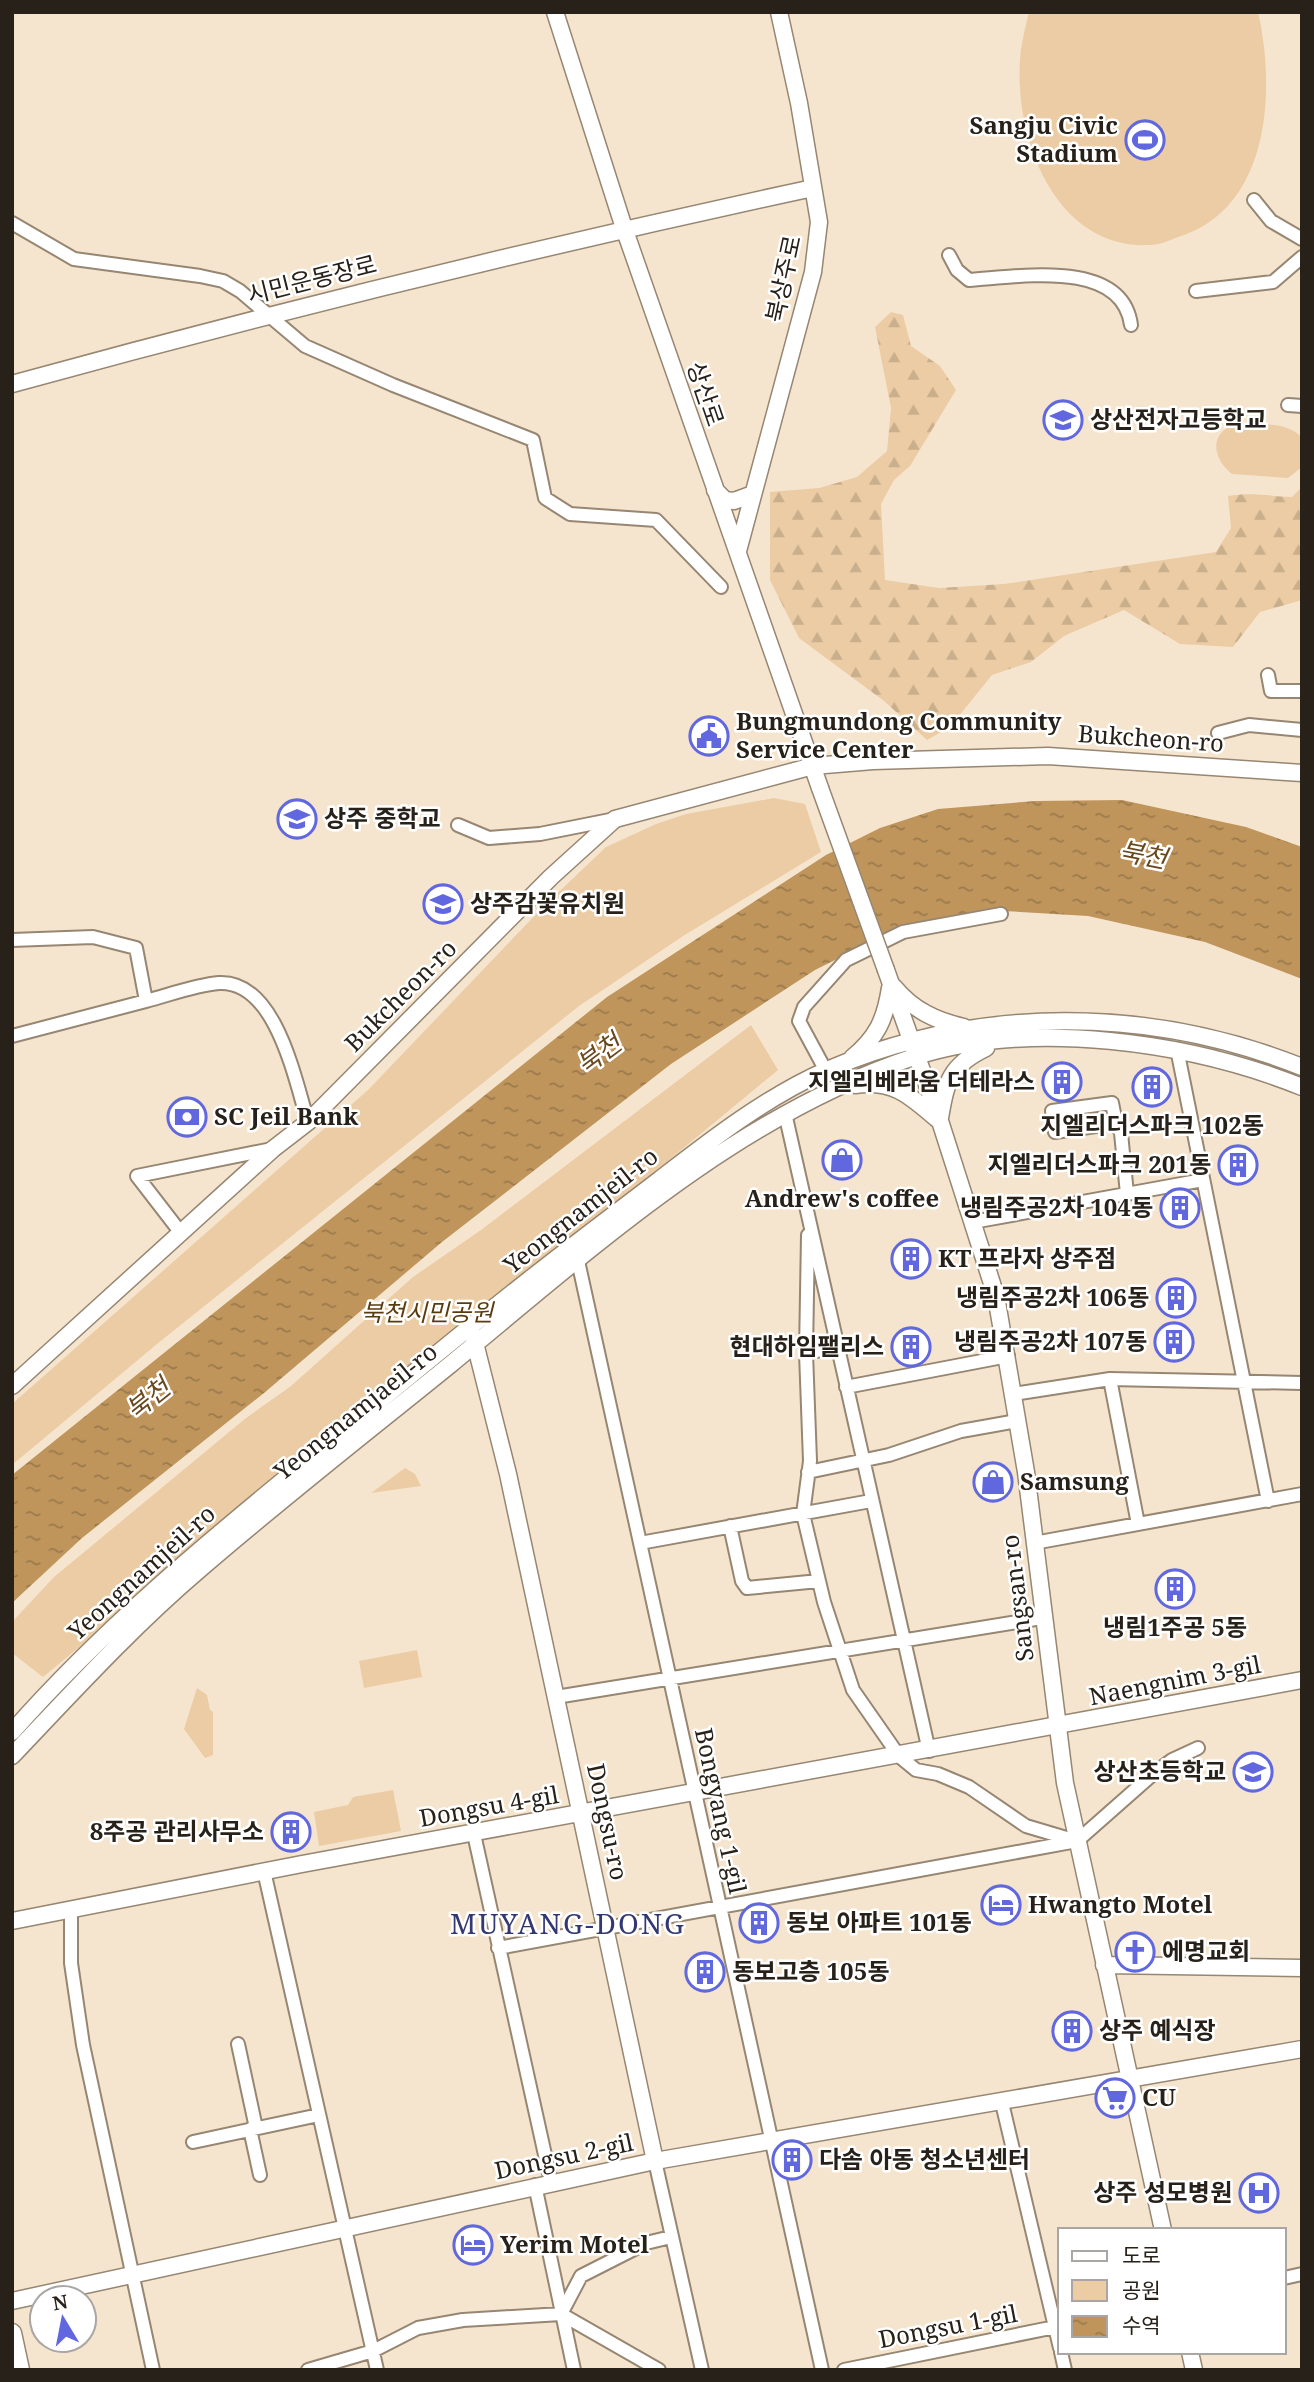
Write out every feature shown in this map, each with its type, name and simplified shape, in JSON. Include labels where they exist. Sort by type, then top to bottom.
[{"type":"main road","points":[[12,2333],[20,2370]]},
{"type":"street","name":"상산로","points":[[555,12],[624,228],[713,488],[738,551],[888,976]]},
{"type":"street","name":"북상주로","points":[[738,551],[813,272],[819,222],[779,12]]},
{"type":"street","name":"시민운동장로","points":[[12,384],[266,314],[624,228],[813,188]]},
{"type":"street","points":[[1254,200],[1271,221],[1302,239]]},
{"type":"street","points":[[12,223],[74,260],[200,275],[223,281],[240,291],[305,346],[393,385],[533,440],[545,498],[570,514],[656,520],[721,587]]},
{"type":"street","points":[[949,255],[957,270],[969,280],[1034,275],[1089,279],[1115,292],[1129,311],[1131,325]]},
{"type":"street","points":[[1196,291],[1273,282],[1302,257]]},
{"type":"street","points":[[713,488],[724,500],[754,494]]},
{"type":"street","points":[[1268,675],[1271,691],[1302,691]]},
{"type":"street","points":[[1218,733],[1249,725],[1302,730]]},
{"type":"street","name":"Bukcheon-ro","points":[[12,1386],[273,1149],[308,1122],[551,877],[615,819],[813,766],[1048,756],[1302,773]]},
{"type":"street","points":[[458,825],[489,838],[540,834],[615,819]]},
{"type":"street","points":[[827,1071],[799,1021],[804,1007],[846,960],[903,932],[1001,914]]},
{"type":"street","points":[[12,940],[93,937],[136,948],[146,1001]]},
{"type":"street","points":[[888,976],[904,999],[925,1014],[939,1021],[966,1028]]},
{"type":"street","points":[[845,1064],[871,1042],[881,1028],[888,976]]},
{"type":"street","name":"Sangsan-ro","points":[[888,976],[940,1121],[996,1296],[1014,1394],[1056,1726],[1077,1841],[1163,2228]]},
{"type":"street","points":[[12,1036],[219,983],[243,986],[266,1008],[288,1054],[308,1122]]},
{"type":"street","name":"Yeongnamjeil-ro","points":[[12,1732],[86,1654],[185,1561],[470,1326],[717,1135],[784,1092],[845,1064],[912,1049],[966,1028],[1048,1020],[1110,1021],[1180,1029],[1268,1053],[1302,1067]]},
{"type":"street","points":[[940,1121],[946,1083],[956,1069],[969,1056],[998,1042]]},
{"type":"street","name":"Yeongnamjaeil-ro","points":[[12,1756],[90,1674],[197,1572],[475,1344],[578,1261],[728,1148],[832,1088],[912,1049],[946,1049],[998,1042],[1127,1042],[1177,1049],[1212,1057],[1302,1087]]},
{"type":"street","points":[[1177,1049],[1268,1500]]},
{"type":"street","points":[[832,1088],[883,1083],[910,1095],[940,1121]]},
{"type":"street","points":[[1116,1123],[1055,1132],[1052,1111],[1112,1103],[1121,1133],[1127,1194]]},
{"type":"street","points":[[785,1113],[929,1751]]},
{"type":"street","points":[[181,1233],[137,1176],[273,1149]]},
{"type":"street","points":[[973,1222],[1203,1180]]},
{"type":"street","points":[[809,1219],[806,1353],[808,1472],[803,1514],[819,1581],[853,1690],[899,1756],[916,1770],[938,1774],[969,1787],[1026,1826],[1077,1841]]},
{"type":"street","name":"Bongyang 1-gil","points":[[578,1261],[822,2370]]},
{"type":"street","name":"Dongsu-ro","points":[[470,1326],[508,1474],[671,2237],[702,2370]]},
{"type":"street","points":[[806,1353],[837,1347]]},
{"type":"street","points":[[846,1387],[1007,1356]]},
{"type":"street","points":[[1110,1379],[1138,1524]]},
{"type":"street","points":[[1014,1394],[1110,1379],[1302,1383]]},
{"type":"street","points":[[808,1472],[889,1455],[961,1431],[1017,1421]]},
{"type":"street","points":[[1034,1543],[1302,1494]]},
{"type":"street","points":[[640,1543],[871,1501]]},
{"type":"street","points":[[730,1527],[742,1581],[747,1588],[819,1581]]},
{"type":"street","points":[[556,1697],[669,1676],[1042,1618]]},
{"type":"street","name":"Naengnim 3-gil","points":[[1056,1726],[1302,1680]]},
{"type":"street","points":[[12,1724],[29,1713]]},
{"type":"street","name":"Dongsu 4-gil","points":[[12,1921],[264,1871],[1056,1726]]},
{"type":"street","points":[[498,1948],[1077,1841],[1153,1774],[1172,1760],[1198,1748]]},
{"type":"street","points":[[474,1834],[543,2184],[561,2314],[574,2370]]},
{"type":"street","points":[[264,1871],[377,2370]]},
{"type":"street","points":[[71,1909],[71,1963],[83,2046],[153,2370]]},
{"type":"street","points":[[1104,1965],[1302,1968]]},
{"type":"street","points":[[239,2044],[260,2175]]},
{"type":"street","name":"Dongsu 2-gil","points":[[12,2301],[655,2161],[1302,2049]]},
{"type":"street","points":[[1002,2103],[1058,2326]]},
{"type":"street","points":[[193,2142],[319,2115]]},
{"type":"street","points":[[561,2314],[581,2276],[646,2243],[671,2237]]},
{"type":"street","points":[[308,2370],[373,2351],[418,2329],[463,2320],[561,2314],[659,2370]]},
{"type":"street","name":"Dongsu 1-gil","points":[[844,2370],[1058,2326]]},
{"type":"green space","name":"Sangju Civic Stadium","points":[[1029,12],[1258,12],[1264,43],[1265,110],[1260,142],[1249,173],[1233,200],[1211,221],[1181,236],[1150,245],[1116,241],[1087,228],[1063,207],[1045,179],[1032,148],[1023,114],[1021,49]]},
{"type":"green space","points":[[891,312],[903,315],[911,346],[940,366],[956,390],[910,466],[894,480],[881,504],[885,580],[939,588],[1004,584],[1216,552],[1231,528],[1228,496],[1252,494],[1292,497],[1302,487],[1302,600],[1260,612],[1233,647],[1180,644],[1124,610],[1064,636],[1031,662],[992,675],[950,727],[927,740],[884,701],[799,638],[770,580],[770,492],[819,488],[857,477],[887,451],[891,408],[875,327]]},
{"type":"green space","points":[[1235,424],[1280,426],[1295,432],[1302,438],[1302,467],[1288,478],[1232,474],[1221,461],[1216,447],[1220,434]]},
{"type":"green space","points":[[774,798],[805,804],[821,852],[683,936],[579,1006],[157,1344],[12,1465],[12,1404],[368,1090],[543,907],[606,847],[656,824],[686,814]]},
{"type":"green space","name":"북천시민공원","points":[[751,1025],[778,1070],[43,1677],[12,1653],[12,1622],[54,1577],[246,1418],[291,1386],[413,1277],[481,1230]]},
{"type":"green space","points":[[405,1468],[415,1474],[421,1486],[371,1493]]},
{"type":"green space","points":[[417,1650],[422,1677],[364,1688],[359,1661]]},
{"type":"green space","points":[[197,1688],[207,1695],[210,1710],[213,1712],[213,1755],[205,1758],[184,1729]]},
{"type":"green space","points":[[393,1790],[401,1831],[319,1846],[314,1812],[348,1805],[353,1797]]},
{"type":"water","name":"북천","points":[[1122,800],[1246,827],[1302,847],[1302,979],[1205,942],[1088,916],[1005,911],[954,915],[897,929],[815,970],[671,1064],[442,1242],[264,1393],[82,1538],[12,1603],[12,1475],[607,997],[826,855],[880,828],[938,809],[1035,801]]},
{"type":"place","name":"Sangju Civic Stadium","points":[[1145,140]]},
{"type":"place","name":"상산전자고등학교","points":[[1063,420]]},
{"type":"place","name":"Bungmundong Community Service Center","points":[[709,736]]},
{"type":"place","name":"상주 중학교","points":[[297,819]]},
{"type":"place","name":"상주감꽃유치원","points":[[443,904]]},
{"type":"place","name":"지엘리베라움 더테라스","points":[[1062,1082]]},
{"type":"place","name":"지엘리더스파크 102동","points":[[1152,1087]]},
{"type":"place","name":"SC Jeil Bank","points":[[187,1117]]},
{"type":"place","name":"Andrew's coffee","points":[[842,1160]]},
{"type":"place","name":"지엘리더스파크 201동","points":[[1238,1165]]},
{"type":"place","name":"냉림주공2차 104동","points":[[1180,1208]]},
{"type":"place","name":"KT 프라자 상주점","points":[[911,1259]]},
{"type":"place","name":"냉림주공2차 106동","points":[[1176,1298]]},
{"type":"place","name":"냉림주공2차 107동","points":[[1174,1342]]},
{"type":"place","name":"현대하임팰리스","points":[[911,1347]]},
{"type":"place","name":"Samsung","points":[[993,1482]]},
{"type":"place","name":"냉림1주공 5동","points":[[1175,1589]]},
{"type":"place","name":"상산초등학교","points":[[1253,1772]]},
{"type":"place","name":"8주공 관리사무소","points":[[291,1832]]},
{"type":"place","name":"Hwangto Motel","points":[[1001,1905]]},
{"type":"place","name":"동보 아파트 101동","points":[[759,1923]]},
{"type":"place","name":"에명교회","points":[[1135,1952]]},
{"type":"place","name":"동보고층 105동","points":[[705,1972]]},
{"type":"place","name":"상주 예식장","points":[[1072,2031]]},
{"type":"place","name":"CU","points":[[1115,2098]]},
{"type":"place","name":"다솜 아동 청소년센터","points":[[792,2160]]},
{"type":"place","name":"상주 성모병원","points":[[1259,2193]]},
{"type":"place","name":"Yerim Motel","points":[[473,2245]]},
{"type":"district","name":"MUYANG-DONG","points":[[568,1924]]}]
